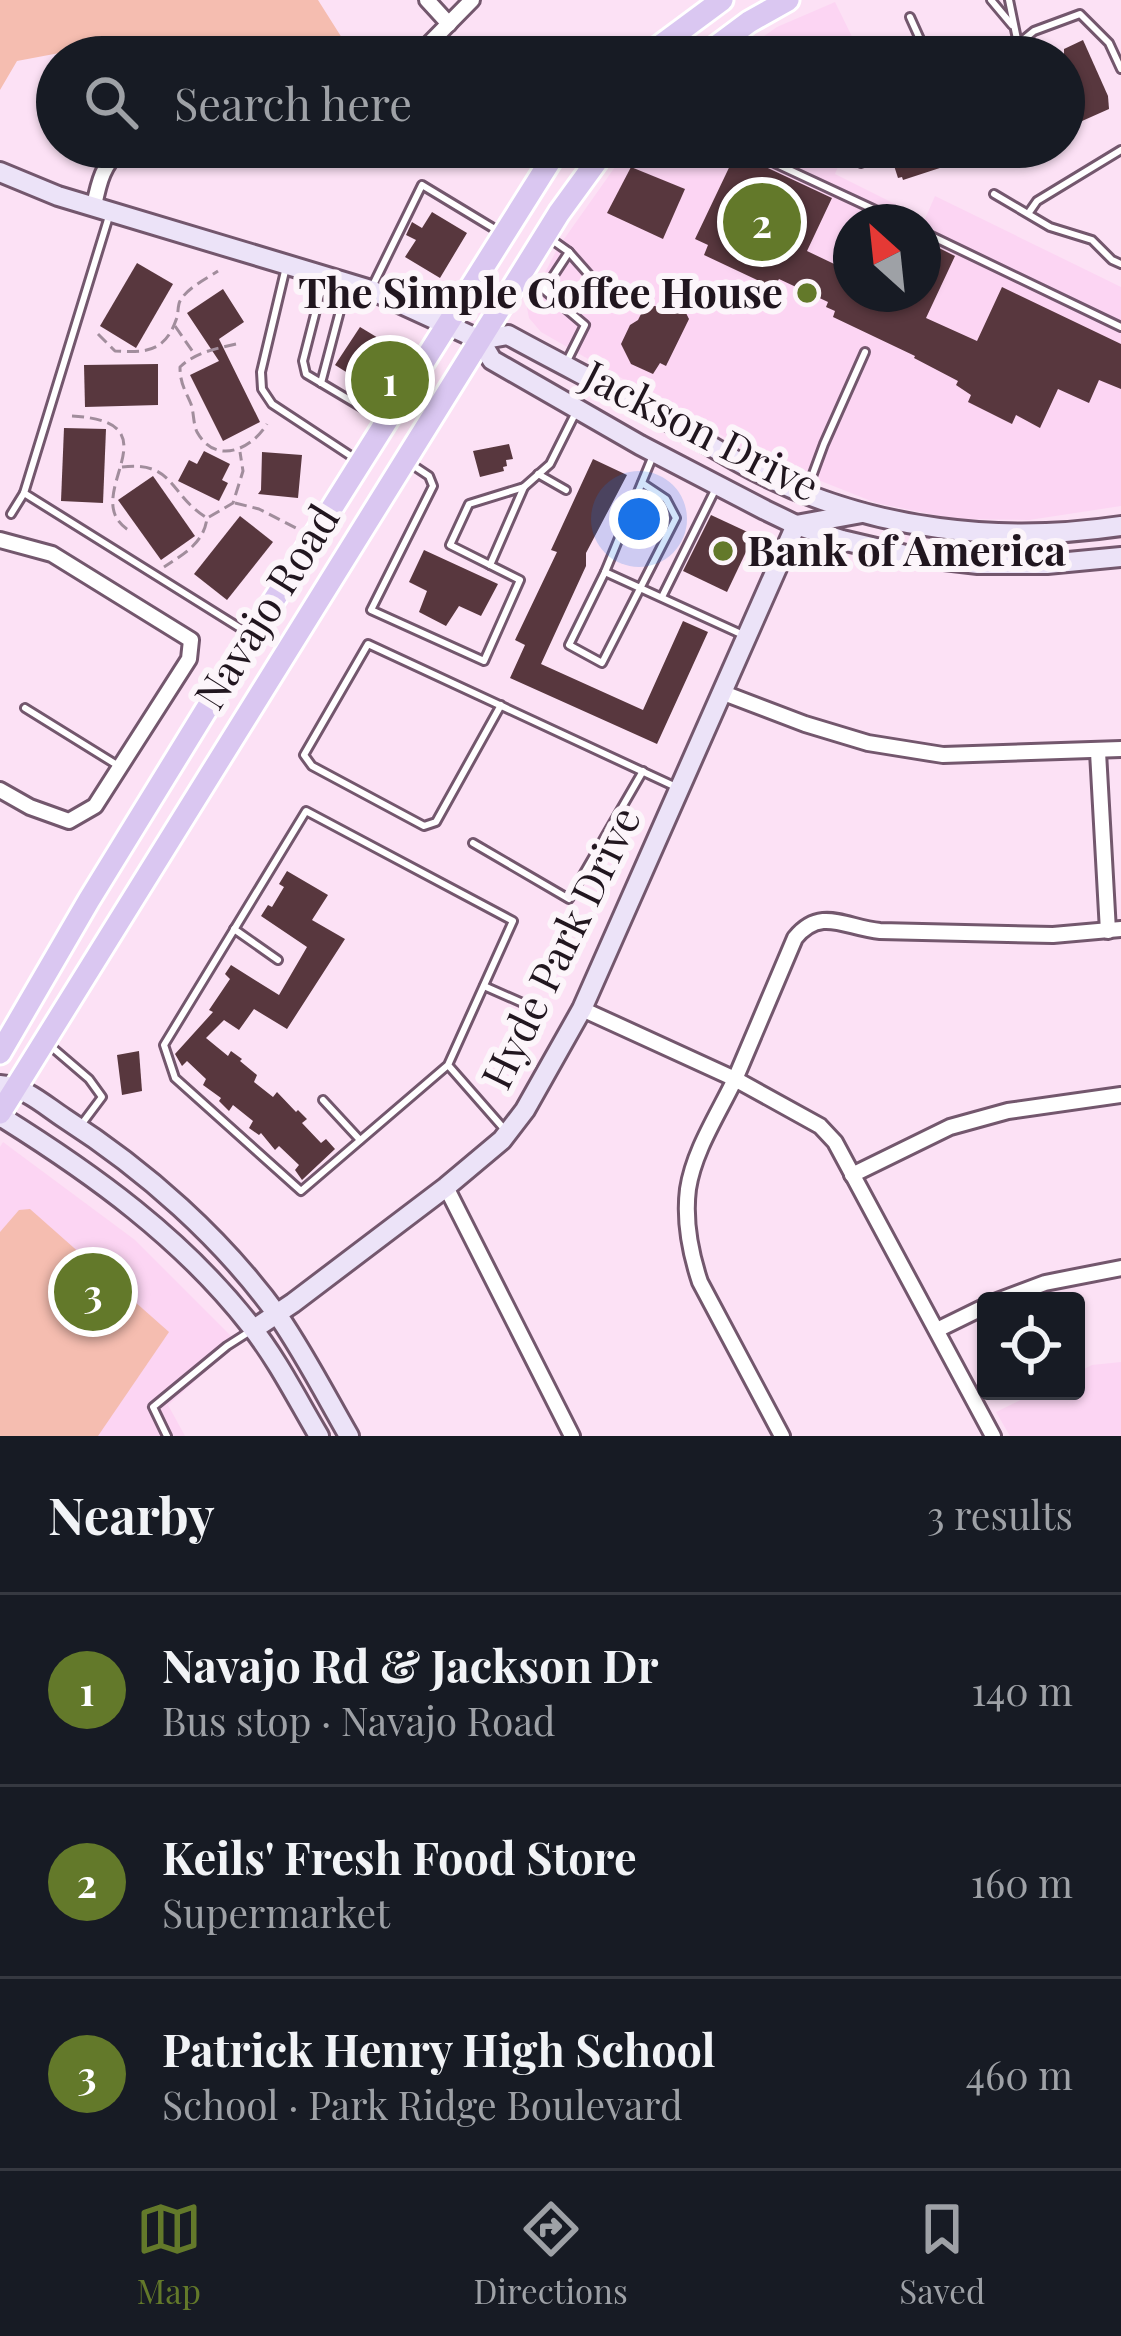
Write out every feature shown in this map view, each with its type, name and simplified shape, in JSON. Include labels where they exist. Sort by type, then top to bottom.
[{"type":"main road","points":[[673,36],[722,0]]},
{"type":"main road","points":[[730,36],[788,0]]},
{"type":"main road","name":"Navajo Road","points":[[0,1053],[252,635],[545,168]]},
{"type":"main road","name":"Navajo Road","points":[[0,1115],[9,1086],[44,1041],[545,235],[592,168]]},
{"type":"main road","name":"Jackson Drive","points":[[0,172],[58,196],[371,290],[480,340],[492,360],[796,525],[910,556],[978,564],[1121,557]]},
{"type":"main road","name":"Jackson Drive","points":[[480,340],[508,335],[746,466],[862,513],[970,533],[1042,534],[1121,526]]},
{"type":"main road","points":[[765,510],[806,494]]},
{"type":"main road","points":[[796,525],[862,513]]},
{"type":"main road","name":"Hyde Park Drive","points":[[254,1329],[446,1187],[508,1133],[525,1110],[582,1009],[796,525]]},
{"type":"main road","points":[[9,1086],[79,1127],[184,1211],[224,1252],[277,1315],[349,1436]]},
{"type":"main road","points":[[0,1115],[152,1221],[218,1287],[254,1329],[319,1436]]},
{"type":"street","points":[[427,0],[449,24]]},
{"type":"street","points":[[437,36],[472,0]]},
{"type":"street","points":[[102,208],[98,181],[104,168]]},
{"type":"street","points":[[0,540],[52,554],[191,640],[188,659],[95,806],[69,821],[0,790]]},
{"type":"street","points":[[721,692],[868,743],[943,755],[1121,749]]},
{"type":"street","points":[[782,1436],[700,1282],[688,1231],[689,1183],[795,938],[816,921],[831,920],[880,932],[1053,935],[1114,930],[1098,752]]},
{"type":"street","points":[[582,1009],[735,1079],[820,1126],[835,1142],[993,1436]]},
{"type":"street","points":[[852,1175],[950,1127],[1007,1111],[1121,1095]]},
{"type":"street","points":[[446,1187],[572,1436]]},
{"type":"street","points":[[1021,1292],[1121,1268]]},
{"type":"street","points":[[937,1330],[977,1310]]},
{"type":"lane","points":[[991,0],[1014,26]]},
{"type":"lane","points":[[1009,0],[1016,36]]},
{"type":"lane","points":[[1028,36],[1080,14],[1117,48],[1121,69]]},
{"type":"lane","points":[[910,16],[919,36]]},
{"type":"lane","points":[[1029,212],[1037,201],[1121,150]]},
{"type":"lane","points":[[785,168],[862,204]]},
{"type":"lane","points":[[371,290],[422,184],[502,234]]},
{"type":"lane","points":[[994,194],[1050,227],[1092,240],[1121,265]]},
{"type":"lane","points":[[11,514],[24,493],[102,208]]},
{"type":"lane","points":[[545,235],[599,286]]},
{"type":"lane","points":[[941,241],[1121,327]]},
{"type":"lane","points":[[565,366],[585,325],[544,290],[568,252]]},
{"type":"lane","points":[[287,264],[261,373],[262,389],[272,404],[360,462]]},
{"type":"lane","points":[[325,275],[303,361],[306,374],[386,422]]},
{"type":"lane","points":[[321,383],[347,282]]},
{"type":"lane","points":[[806,494],[866,352]]},
{"type":"lane","points":[[490,565],[524,487],[550,464],[578,409]]},
{"type":"lane","points":[[642,483],[666,499],[676,518],[602,663],[569,645],[654,452]]},
{"type":"lane","points":[[405,460],[429,476],[433,486],[371,610],[484,661],[520,580],[450,545],[469,504],[524,487]]},
{"type":"lane","points":[[538,474],[566,490]]},
{"type":"lane","points":[[662,597],[717,485]]},
{"type":"lane","points":[[24,493],[252,635]]},
{"type":"lane","points":[[605,572],[746,636]]},
{"type":"lane","points":[[500,706],[436,822],[424,826],[312,766],[304,755],[368,644],[679,788]]},
{"type":"lane","points":[[25,708],[121,767]]},
{"type":"lane","points":[[473,843],[569,898],[643,771]]},
{"type":"lane","points":[[306,811],[513,921],[484,986],[448,1065],[301,1191],[175,1078],[164,1045],[306,811]]},
{"type":"lane","points":[[234,929],[278,960]]},
{"type":"lane","points":[[484,986],[533,1008]]},
{"type":"lane","points":[[44,1041],[89,1078],[102,1097],[79,1127]]},
{"type":"lane","points":[[448,1065],[508,1133]]},
{"type":"lane","points":[[323,1100],[360,1140]]},
{"type":"lane","points":[[167,1436],[153,1407],[254,1329]]},
{"type":"path","points":[[98,334],[115,351],[143,353],[156,348],[174,325],[181,300],[218,272]]},
{"type":"path","points":[[174,325],[195,356]]},
{"type":"path","points":[[236,344],[207,350],[180,367],[180,382],[197,432],[215,449],[239,449],[258,439],[267,424]]},
{"type":"path","points":[[72,416],[96,417],[113,424],[122,435],[124,454],[112,509],[118,524],[130,531]]},
{"type":"path","points":[[207,518],[233,503],[243,471],[239,449]]},
{"type":"path","points":[[122,467],[161,470],[194,510],[207,518]]},
{"type":"path","points":[[233,503],[259,509],[296,528]]},
{"type":"path","points":[[164,567],[197,543],[207,518]]},
{"type":"shaded area","points":[[0,0],[318,0],[341,36],[36,36],[36,57],[17,61],[0,90]]},
{"type":"shaded area","points":[[835,2],[852,36],[764,36]]},
{"type":"shaded area","points":[[614,168],[837,168],[835,174],[895,204],[833,204],[833,312],[941,312],[941,204],[932,204],[935,196],[1121,287],[1121,506],[1029,520],[954,519],[876,503],[756,455],[541,332],[527,308],[557,249]]},
{"type":"shaded area","points":[[3,1142],[135,1240],[238,1343],[168,1405],[185,1436],[0,1436]]},
{"type":"shaded area","points":[[30,1209],[169,1332],[98,1436],[0,1436],[0,1232],[19,1210]]},
{"type":"shaded area","points":[[1121,1362],[1121,1436],[1010,1436],[996,1412],[1021,1400],[1085,1400],[1085,1368]]},
{"type":"building","points":[[1085,44],[1108,96],[1109,109],[1085,120]]},
{"type":"building","points":[[630,168],[685,189],[663,239],[607,213]]},
{"type":"building","points":[[729,168],[768,168],[832,198],[807,251],[833,263],[833,310],[826,307],[828,302],[779,279],[774,288],[704,255],[708,245],[695,239]]},
{"type":"building","points":[[895,168],[940,168],[903,180]]},
{"type":"building","points":[[432,212],[467,233],[440,278],[405,257],[416,240],[406,235],[412,222],[422,228]]},
{"type":"building","points":[[941,249],[955,256],[941,286]]},
{"type":"building","points":[[137,263],[173,284],[136,348],[100,326]]},
{"type":"building","points":[[1002,287],[1121,344],[1121,389],[1099,380],[1089,403],[1058,389],[1040,428],[1016,415],[1012,424],[968,402],[971,395],[956,385],[958,381],[833,317],[835,312],[929,312],[926,318],[977,341]]},
{"type":"building","points":[[223,289],[244,322],[219,339],[260,422],[223,441],[190,375],[219,361],[187,313]]},
{"type":"building","points":[[672,302],[683,307],[689,319],[666,366],[660,363],[653,374],[631,364],[621,344],[646,304],[667,309]]},
{"type":"building","points":[[360,327],[398,350],[373,389],[335,365]]},
{"type":"building","points":[[158,364],[158,405],[85,407],[84,365]]},
{"type":"building","points":[[64,428],[106,429],[103,503],[61,501]]},
{"type":"building","points":[[509,444],[513,459],[506,460],[504,471],[480,477],[473,451]]},
{"type":"building","points":[[204,451],[230,464],[219,501],[178,481],[189,460],[197,464]]},
{"type":"building","points":[[262,452],[302,455],[298,498],[258,494]]},
{"type":"building","points":[[593,459],[627,475],[586,553],[586,566],[541,664],[643,710],[683,621],[708,632],[657,744],[510,678],[525,645],[515,640],[557,552],[551,550]]},
{"type":"building","points":[[153,476],[195,536],[161,560],[118,500]]},
{"type":"building","points":[[711,515],[754,535],[727,592],[683,571]]},
{"type":"building","points":[[240,516],[273,542],[227,600],[194,574]]},
{"type":"building","points":[[424,550],[498,584],[481,616],[459,606],[446,626],[419,612],[427,591],[409,582]]},
{"type":"building","points":[[287,871],[328,895],[312,920],[345,939],[287,1029],[254,1009],[239,1030],[224,1020],[206,1038],[228,1056],[231,1051],[242,1059],[257,1075],[254,1082],[273,1097],[277,1092],[307,1119],[302,1123],[321,1143],[326,1139],[335,1149],[302,1180],[295,1170],[299,1165],[249,1128],[253,1121],[233,1105],[229,1111],[203,1085],[206,1079],[187,1061],[182,1066],[175,1054],[213,1012],[209,1010],[230,979],[225,974],[231,965],[279,995],[307,947],[261,916],[284,887],[279,884]]},
{"type":"building","points":[[139,1051],[142,1091],[122,1095],[117,1055]]},
{"type":"place","name":"Keils' Fresh Food Store","points":[[762,222]]},
{"type":"place","name":"The Simple Coffee House","points":[[807,293]]},
{"type":"place","name":"Navajo Rd & Jackson Dr","points":[[390,380]]},
{"type":"place","name":"Bank of America","points":[[723,551]]},
{"type":"place","name":"Patrick Henry High School","points":[[93,1292]]}]
